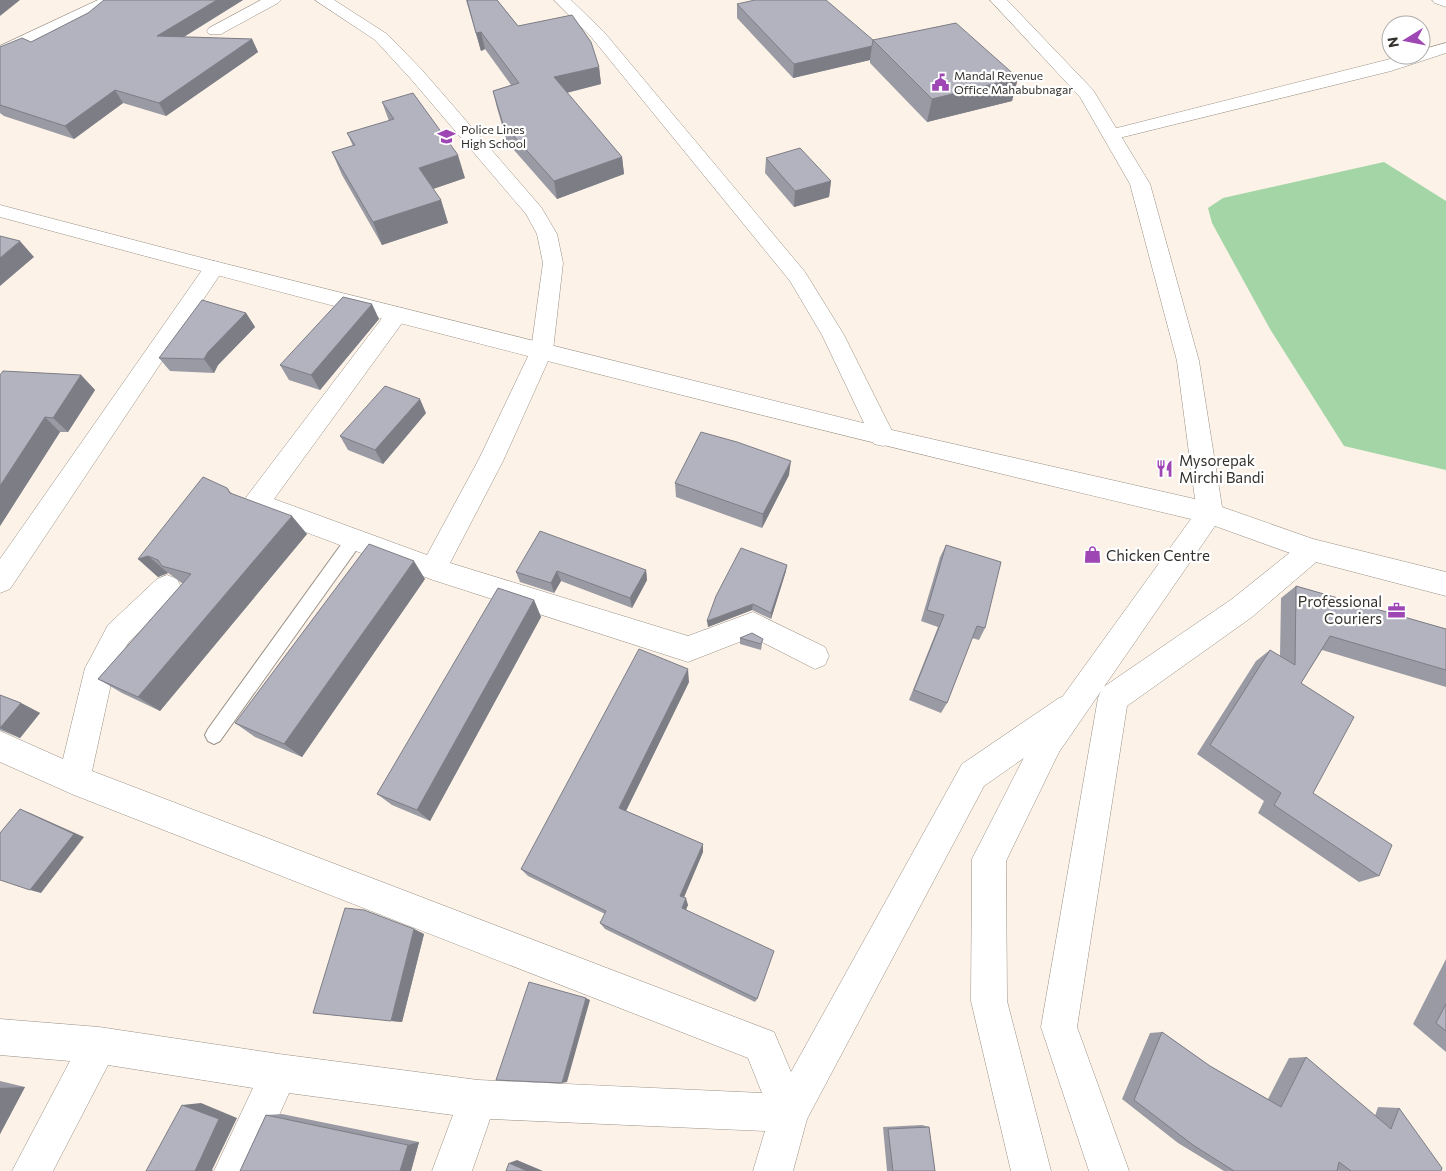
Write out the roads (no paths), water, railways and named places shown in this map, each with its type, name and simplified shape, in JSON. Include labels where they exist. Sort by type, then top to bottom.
[{"type":"street","points":[[0,52],[110,0]]},
{"type":"street","points":[[215,31],[273,0]]},
{"type":"street","points":[[323,0],[381,37],[416,74],[534,211],[547,234],[553,263],[542,350],[491,461],[433,569]]},
{"type":"street","points":[[562,0],[598,35],[666,114],[798,277],[833,334],[883,437]]},
{"type":"street","points":[[998,0],[1087,94],[1140,184],[1188,361],[1210,513],[1048,742],[988,859],[989,1001],[1032,1171]]},
{"type":"street","points":[[1440,0],[1446,2]]},
{"type":"street","points":[[1111,135],[1384,67],[1446,48]]},
{"type":"street","points":[[0,211],[214,268],[883,437],[1210,513],[1312,550],[1446,584]]},
{"type":"street","points":[[0,581],[214,268]]},
{"type":"street","points":[[397,314],[256,503],[433,569],[688,649],[753,624],[815,656]]},
{"type":"street","points":[[1109,1171],[1059,1027],[1113,698],[1242,608],[1312,550]]},
{"type":"street","points":[[74,780],[100,668],[118,634],[167,587]]},
{"type":"street","points":[[773,1171],[788,1113],[973,775],[1074,705]]},
{"type":"street","points":[[0,746],[74,780],[761,1044],[788,1113]]},
{"type":"street","points":[[0,1037],[99,1045],[478,1099],[788,1113]]},
{"type":"street","points":[[32,1171],[99,1045]]},
{"type":"street","points":[[234,1171],[279,1072]]},
{"type":"street","points":[[452,1171],[478,1099]]},
{"type":"lane","points":[[214,736],[354,540]]},
{"type":"place","name":"Mandal Revenue Office Mahabubnagar","points":[[940,82]]},
{"type":"place","name":"Police Lines High School","points":[[447,136]]},
{"type":"place","name":"Mysorepak Mirchi Bandi","points":[[1165,469]]},
{"type":"place","name":"Chicken Centre","points":[[1092,555]]},
{"type":"place","name":"Professional Couriers","points":[[1396,610]]}]
